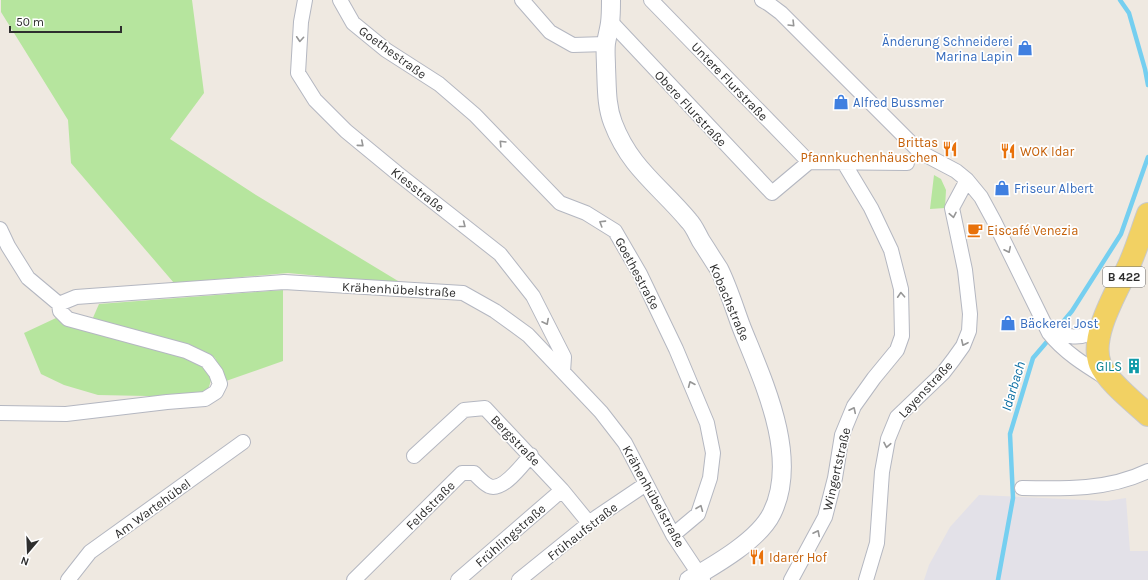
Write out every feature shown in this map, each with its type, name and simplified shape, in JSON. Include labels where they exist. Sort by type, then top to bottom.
[{"type":"main road","name":"B 422","points":[[1148,214],[1131,262],[1101,327],[1097,340],[1098,358],[1104,371],[1115,384],[1148,416]]},
{"type":"street","name":"Kiesstraße","points":[[305,0],[301,22],[298,73],[314,100],[346,131],[500,254],[533,296],[564,357],[563,372]]},
{"type":"street","name":"Goethestraße","points":[[340,0],[353,23],[386,50],[439,84],[475,115],[560,203],[586,213],[615,231],[640,274],[676,349],[708,423],[713,453],[710,478],[698,514],[673,535]]},
{"type":"street","points":[[522,0],[550,32],[572,45],[606,44]]},
{"type":"street","name":"Kobachstraße","points":[[612,0],[606,44],[607,100],[613,122],[624,146],[638,167],[690,221],[719,271],[768,394],[775,418],[781,461],[781,480],[778,498],[772,513],[756,533],[697,578]]},
{"type":"street","name":"Untere Flurstraße","points":[[651,0],[809,162]]},
{"type":"street","points":[[762,0],[781,13],[920,152],[961,176],[981,197],[1049,333],[1054,340],[1067,351],[1115,384]]},
{"type":"street","name":"Obere Flurstraße","points":[[610,22],[772,193],[809,162]]},
{"type":"street","points":[[809,162],[907,163]]},
{"type":"street","name":"Wingertstraße","points":[[791,580],[825,517],[835,478],[842,435],[854,406],[897,350],[902,336],[901,289],[891,250],[871,208],[844,163]]},
{"type":"street","name":"Layenstraße","points":[[866,580],[877,543],[882,472],[888,439],[897,417],[943,373],[963,346],[969,331],[970,314],[965,270],[952,208],[961,176]]},
{"type":"street","points":[[0,229],[8,246],[28,278],[58,304],[60,311],[68,319],[186,352],[207,361],[216,373],[220,384],[216,392],[205,399],[66,414],[0,413]]},
{"type":"street","name":"Krähenhübelstraße","points":[[58,304],[76,297],[284,282],[463,293],[495,311],[528,335],[601,412],[625,443],[697,578]]},
{"type":"street","points":[[1045,324],[1064,334],[1077,337],[1089,334],[1101,327]]},
{"type":"street","name":"Bergstraße","points":[[414,456],[464,410],[485,408],[531,455],[589,523]]},
{"type":"street","name":"Am Wartehübel","points":[[68,580],[90,552],[243,442]]},
{"type":"street","name":"Feldstraße","points":[[354,580],[462,473],[474,473],[488,486],[497,487],[506,482],[531,455]]},
{"type":"street","points":[[1022,488],[1057,489],[1100,486],[1137,476],[1148,471]]},
{"type":"street","name":"Frühaufstraße","points":[[519,580],[589,523],[646,484]]},
{"type":"street","name":"Frühlingstraße","points":[[458,580],[562,490]]},
{"type":"shaded area","points":[[979,495],[1107,501],[1126,498],[1130,551],[1148,551],[1148,580],[924,580],[929,565],[950,527]]},
{"type":"green space","points":[[1,0],[192,0],[204,93],[170,139],[256,195],[403,284],[288,273],[174,283],[71,163],[68,120],[1,12]]},
{"type":"green space","points":[[934,175],[941,179],[946,190],[945,208],[930,209]]},
{"type":"green space","points":[[283,290],[283,361],[226,381],[215,358],[184,345],[92,320],[99,304]]},
{"type":"green space","points":[[56,318],[184,355],[204,365],[212,377],[208,390],[195,397],[98,395],[64,385],[41,374],[24,333]]},
{"type":"waterway","name":"Idarbach","points":[[1120,0],[1129,13],[1148,85]]},
{"type":"waterway","name":"Idarbach","points":[[1057,329],[1072,311],[1121,234],[1148,157]]},
{"type":"waterway","name":"Idarbach","points":[[998,580],[1013,498],[1010,434],[1033,358],[1051,337]]},
{"type":"place","name":"Änderung Schneiderei Marina Lapin","points":[[1025,48]]},
{"type":"place","name":"Alfred Bussmer","points":[[841,102]]},
{"type":"place","name":"Brittas Pfannkuchenhäuschen","points":[[950,149]]},
{"type":"place","name":"WOK Idar","points":[[1008,151]]},
{"type":"place","name":"Friseur Albert","points":[[1002,188]]},
{"type":"place","name":"Eiscafé Venezia","points":[[975,230]]},
{"type":"place","name":"Bäckerei Jost","points":[[1008,323]]},
{"type":"place","name":"GILS","points":[[1134,366]]},
{"type":"place","name":"Idarer Hof","points":[[757,557]]}]
